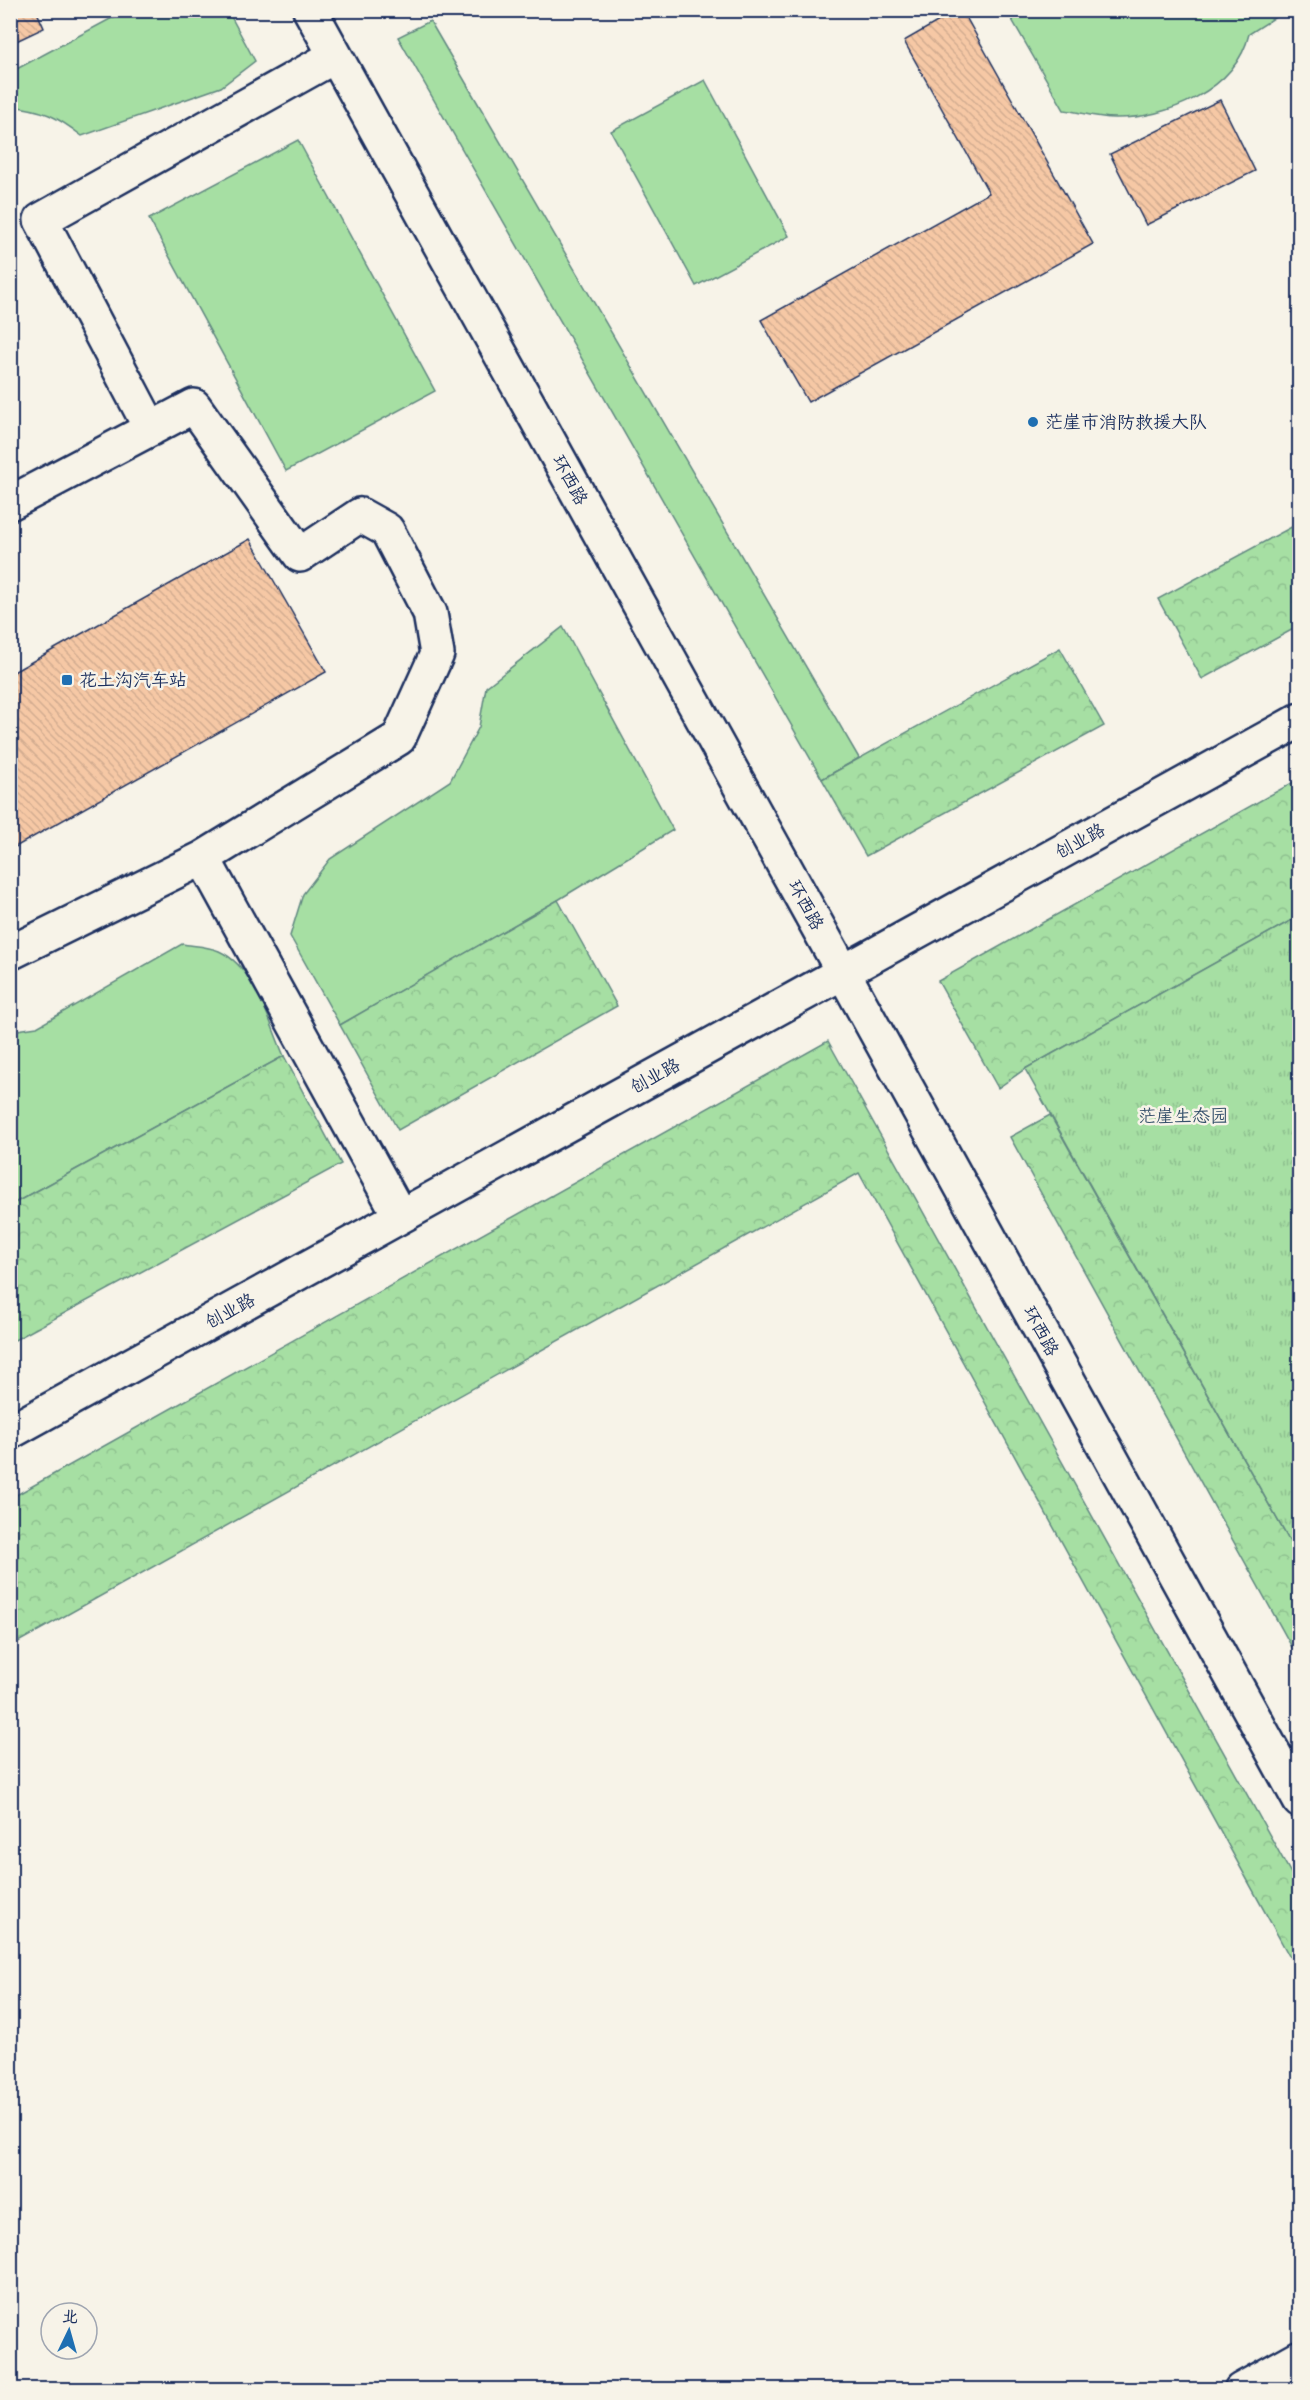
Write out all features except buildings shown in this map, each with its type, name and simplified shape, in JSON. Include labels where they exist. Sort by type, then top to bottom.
[{"type":"street","name":"环西路","points":[[310,10],[1299,1801]]},
{"type":"street","points":[[151,429],[41,220],[335,56]]},
{"type":"street","points":[[10,503],[194,406],[300,555],[360,514],[387,530],[430,612],[437,654],[399,738],[203,858],[10,953]]},
{"type":"street","name":"创业路","points":[[10,1432],[1299,720]]},
{"type":"street","points":[[203,858],[400,1216]]},
{"type":"street","points":[[1241,2390],[1299,2357]]},
{"type":"green space","points":[[125,11],[228,11],[255,61],[221,87],[82,136],[65,123],[49,115],[11,106],[11,72]]},
{"type":"green space","points":[[1007,11],[1285,11],[1249,34],[1242,54],[1230,71],[1196,97],[1176,107],[1155,113],[1114,118],[1064,110]]},
{"type":"green space","points":[[430,21],[859,758],[822,779],[398,37]]},
{"type":"green space","points":[[705,80],[789,236],[696,286],[611,131]]},
{"type":"green space","points":[[298,140],[435,391],[286,471],[149,219]]},
{"type":"green space","points":[[1299,523],[1299,626],[1202,679],[1158,599]]},
{"type":"green space","points":[[563,627],[673,830],[558,900],[340,1025],[290,936],[303,894],[330,859],[450,781],[479,727],[486,687]]},
{"type":"green space","points":[[1060,648],[1104,726],[866,856],[822,779]]},
{"type":"green space","points":[[1299,779],[1299,916],[1025,1069],[998,1088],[938,981]]},
{"type":"green space","points":[[558,900],[617,1006],[398,1130],[340,1025]]},
{"type":"green space","name":"茫崖生态园","points":[[1299,916],[1299,1558],[1025,1069]]},
{"type":"green space","points":[[182,944],[219,951],[243,970],[259,996],[284,1056],[11,1205],[11,1031],[37,1027]]},
{"type":"green space","points":[[828,1041],[1299,1888],[1299,1974],[859,1173],[11,1646],[11,1498]]},
{"type":"green space","points":[[284,1056],[341,1164],[11,1342],[11,1205]]},
{"type":"green space","points":[[1050,1115],[1299,1558],[1299,1660],[1010,1137]]},
{"type":"place","name":"茫崖市消防救援大队","points":[[1033,422]]},
{"type":"place","name":"花土沟汽车站","points":[[67,680]]}]
